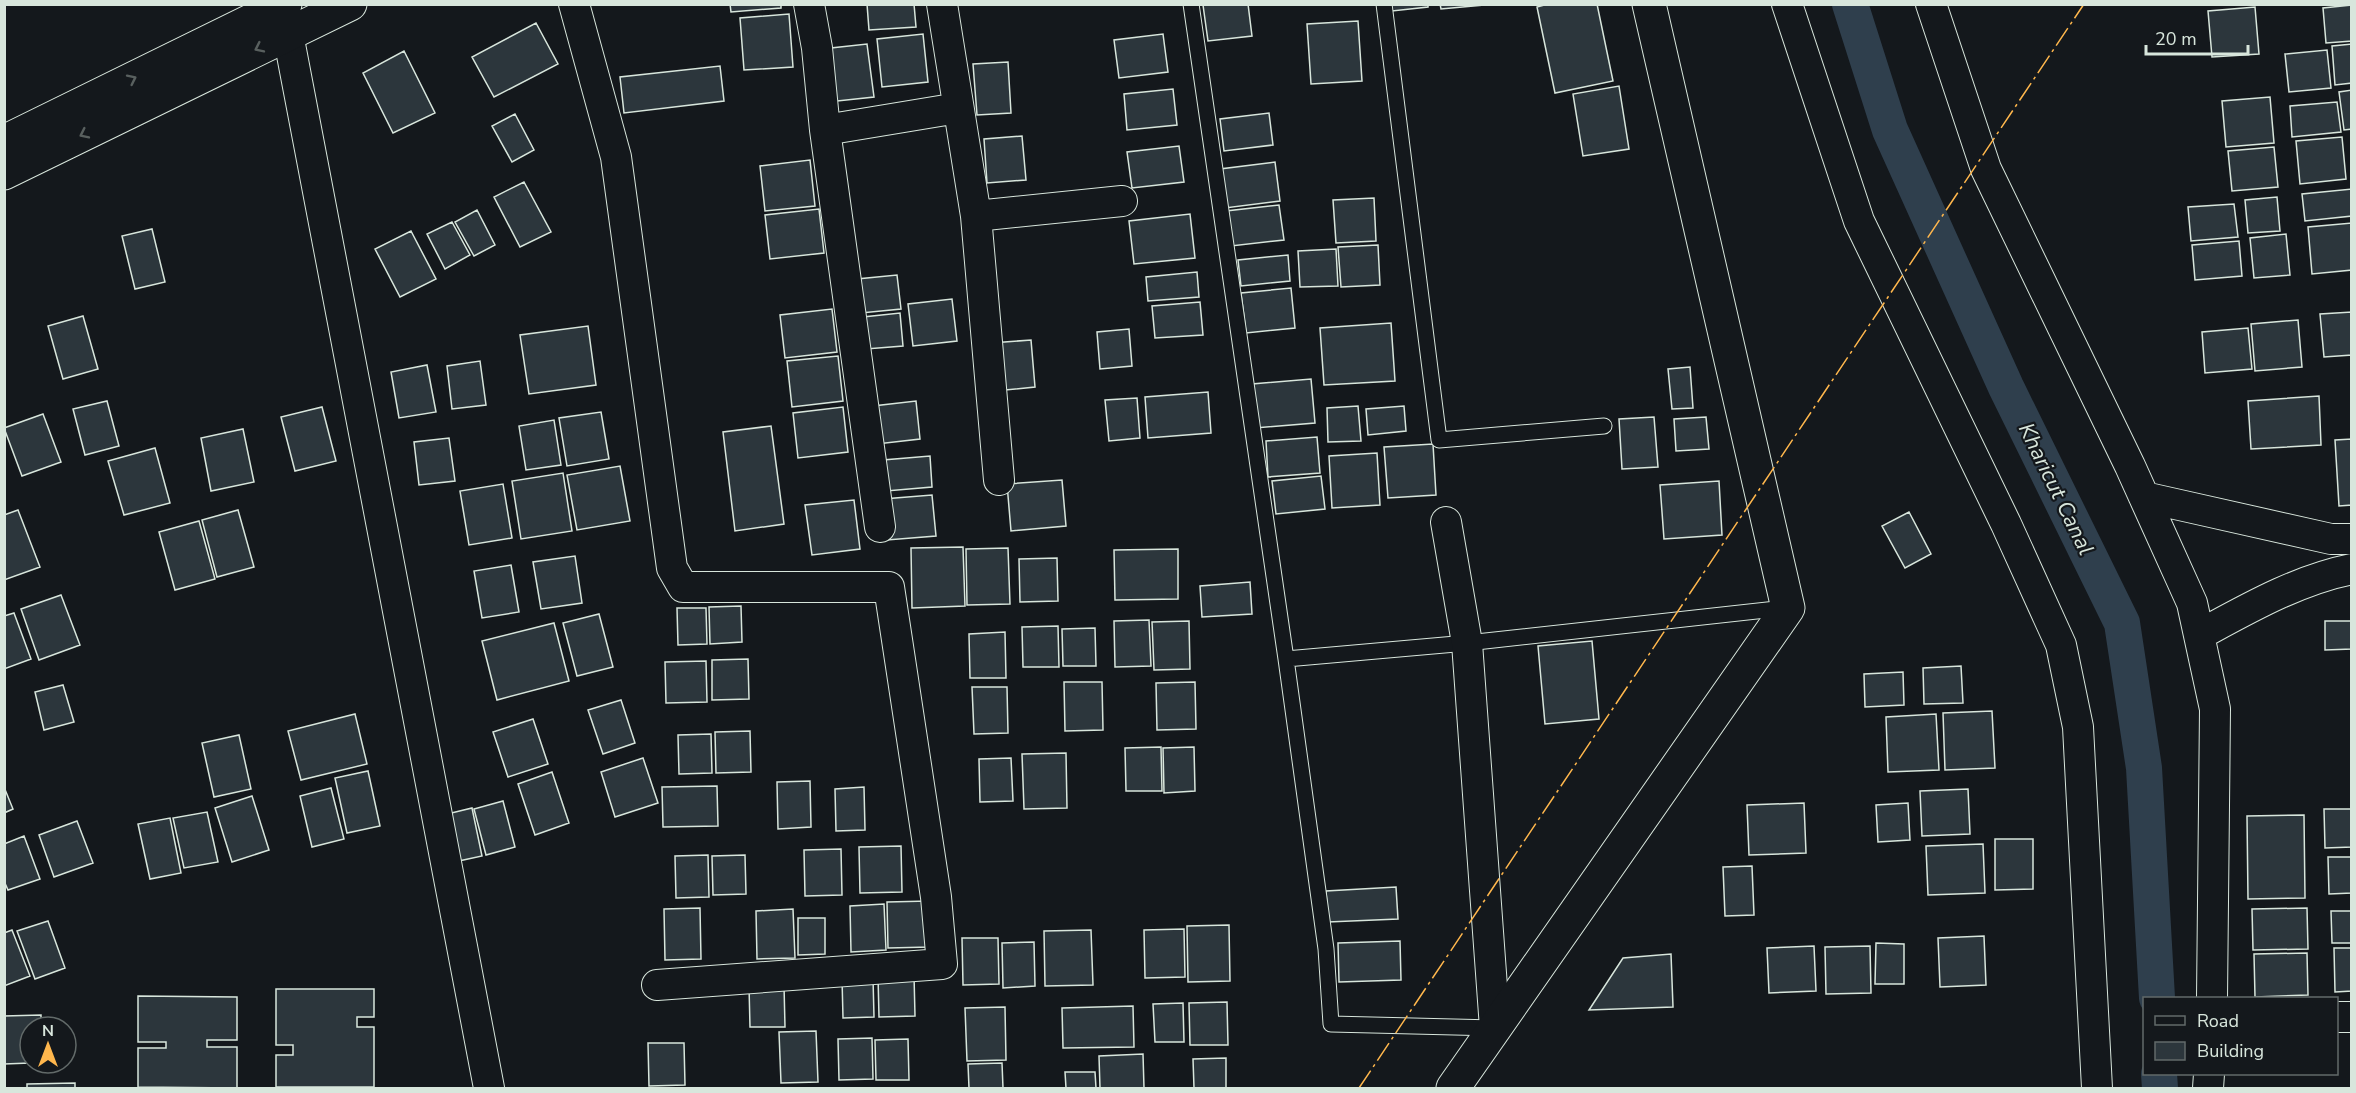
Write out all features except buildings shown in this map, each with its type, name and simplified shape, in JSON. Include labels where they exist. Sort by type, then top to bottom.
[{"type":"street","points":[[4,142],[285,15],[350,4]]},
{"type":"street","points":[[574,4],[616,157],[672,568],[683,587],[889,587],[934,885],[942,964],[657,985]]},
{"type":"street","points":[[808,4],[817,48],[825,130],[880,527]]},
{"type":"street","points":[[942,4],[976,216],[999,480]]},
{"type":"street","points":[[1453,1089],[1788,608],[1772,547],[1648,4]]},
{"type":"street","points":[[1787,4],[1859,221],[2006,524],[2061,645],[2078,727],[2097,1089]]},
{"type":"street","points":[[1931,4],[1986,169],[2144,497],[2192,603],[2215,709],[2212,997]]},
{"type":"street","points":[[4,173],[285,15]]},
{"type":"street","points":[[285,15],[489,1089]]},
{"type":"street","points":[[825,130],[958,108]]},
{"type":"street","points":[[976,216],[1122,201]]},
{"type":"street","points":[[2144,497],[2331,538],[2352,539]]},
{"type":"street","points":[[1446,522],[1467,643],[1495,1028]]},
{"type":"street","points":[[2199,635],[2262,600],[2331,573],[2352,569]]},
{"type":"lane","points":[[1191,4],[1326,949],[1331,1024],[1495,1028]]},
{"type":"lane","points":[[1384,4],[1439,440],[1604,426]]},
{"type":"lane","points":[[1286,659],[1467,643],[1788,608]]},
{"type":"waterway","name":"Kharicut Canal","points":[[1850,4],[1890,130],[2006,387],[2122,623],[2144,768],[2157,997]]},
{"type":"waterway","name":"Kharicut Canal","points":[[2159,1075],[2160,1088]]},
{"type":"power","points":[[1359,1088],[2084,4]]}]
